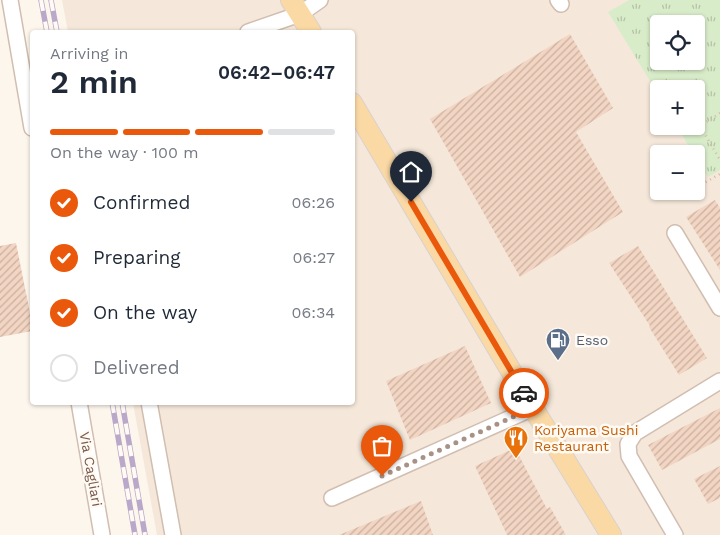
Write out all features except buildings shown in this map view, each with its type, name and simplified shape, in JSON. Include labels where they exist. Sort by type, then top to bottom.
[{"type":"main road","points":[[296,7],[310,30]]},
{"type":"main road","points":[[355,108],[533,408],[611,535]]},
{"type":"street","points":[[10,0],[30,116]]},
{"type":"street","points":[[252,30],[296,7],[320,0]]},
{"type":"street","points":[[675,233],[720,308]]},
{"type":"street","points":[[675,535],[629,456],[628,444],[635,433],[720,381]]},
{"type":"street","name":"Via Cagliari","points":[[80,405],[102,535]]},
{"type":"street","points":[[150,405],[173,535]]},
{"type":"street","points":[[332,498],[533,408]]},
{"type":"path","points":[[720,113],[700,126],[720,160]]},
{"type":"path","points":[[705,182],[720,174]]},
{"type":"shaded area","points":[[62,0],[720,0],[720,535],[157,535],[133,405],[355,405],[355,30],[68,30]]},
{"type":"green space","points":[[629,0],[720,0],[720,170],[708,177],[705,172],[705,145],[688,145],[682,135],[705,135],[705,80],[650,81],[608,12]]},
{"type":"railway","points":[[41,0],[47,30]]},
{"type":"railway","points":[[51,0],[57,30]]},
{"type":"railway","points":[[113,405],[135,535]]},
{"type":"railway","points":[[123,405],[145,535]]},
{"type":"way so far","points":[[382,476],[533,408],[524,393]]},
{"type":"place","name":"Esso","points":[[558,361]]},
{"type":"place","name":"Koriyama Sushi Restaurant","points":[[516,459]]},
{"type":"route","points":[[411,202],[524,393]]}]
